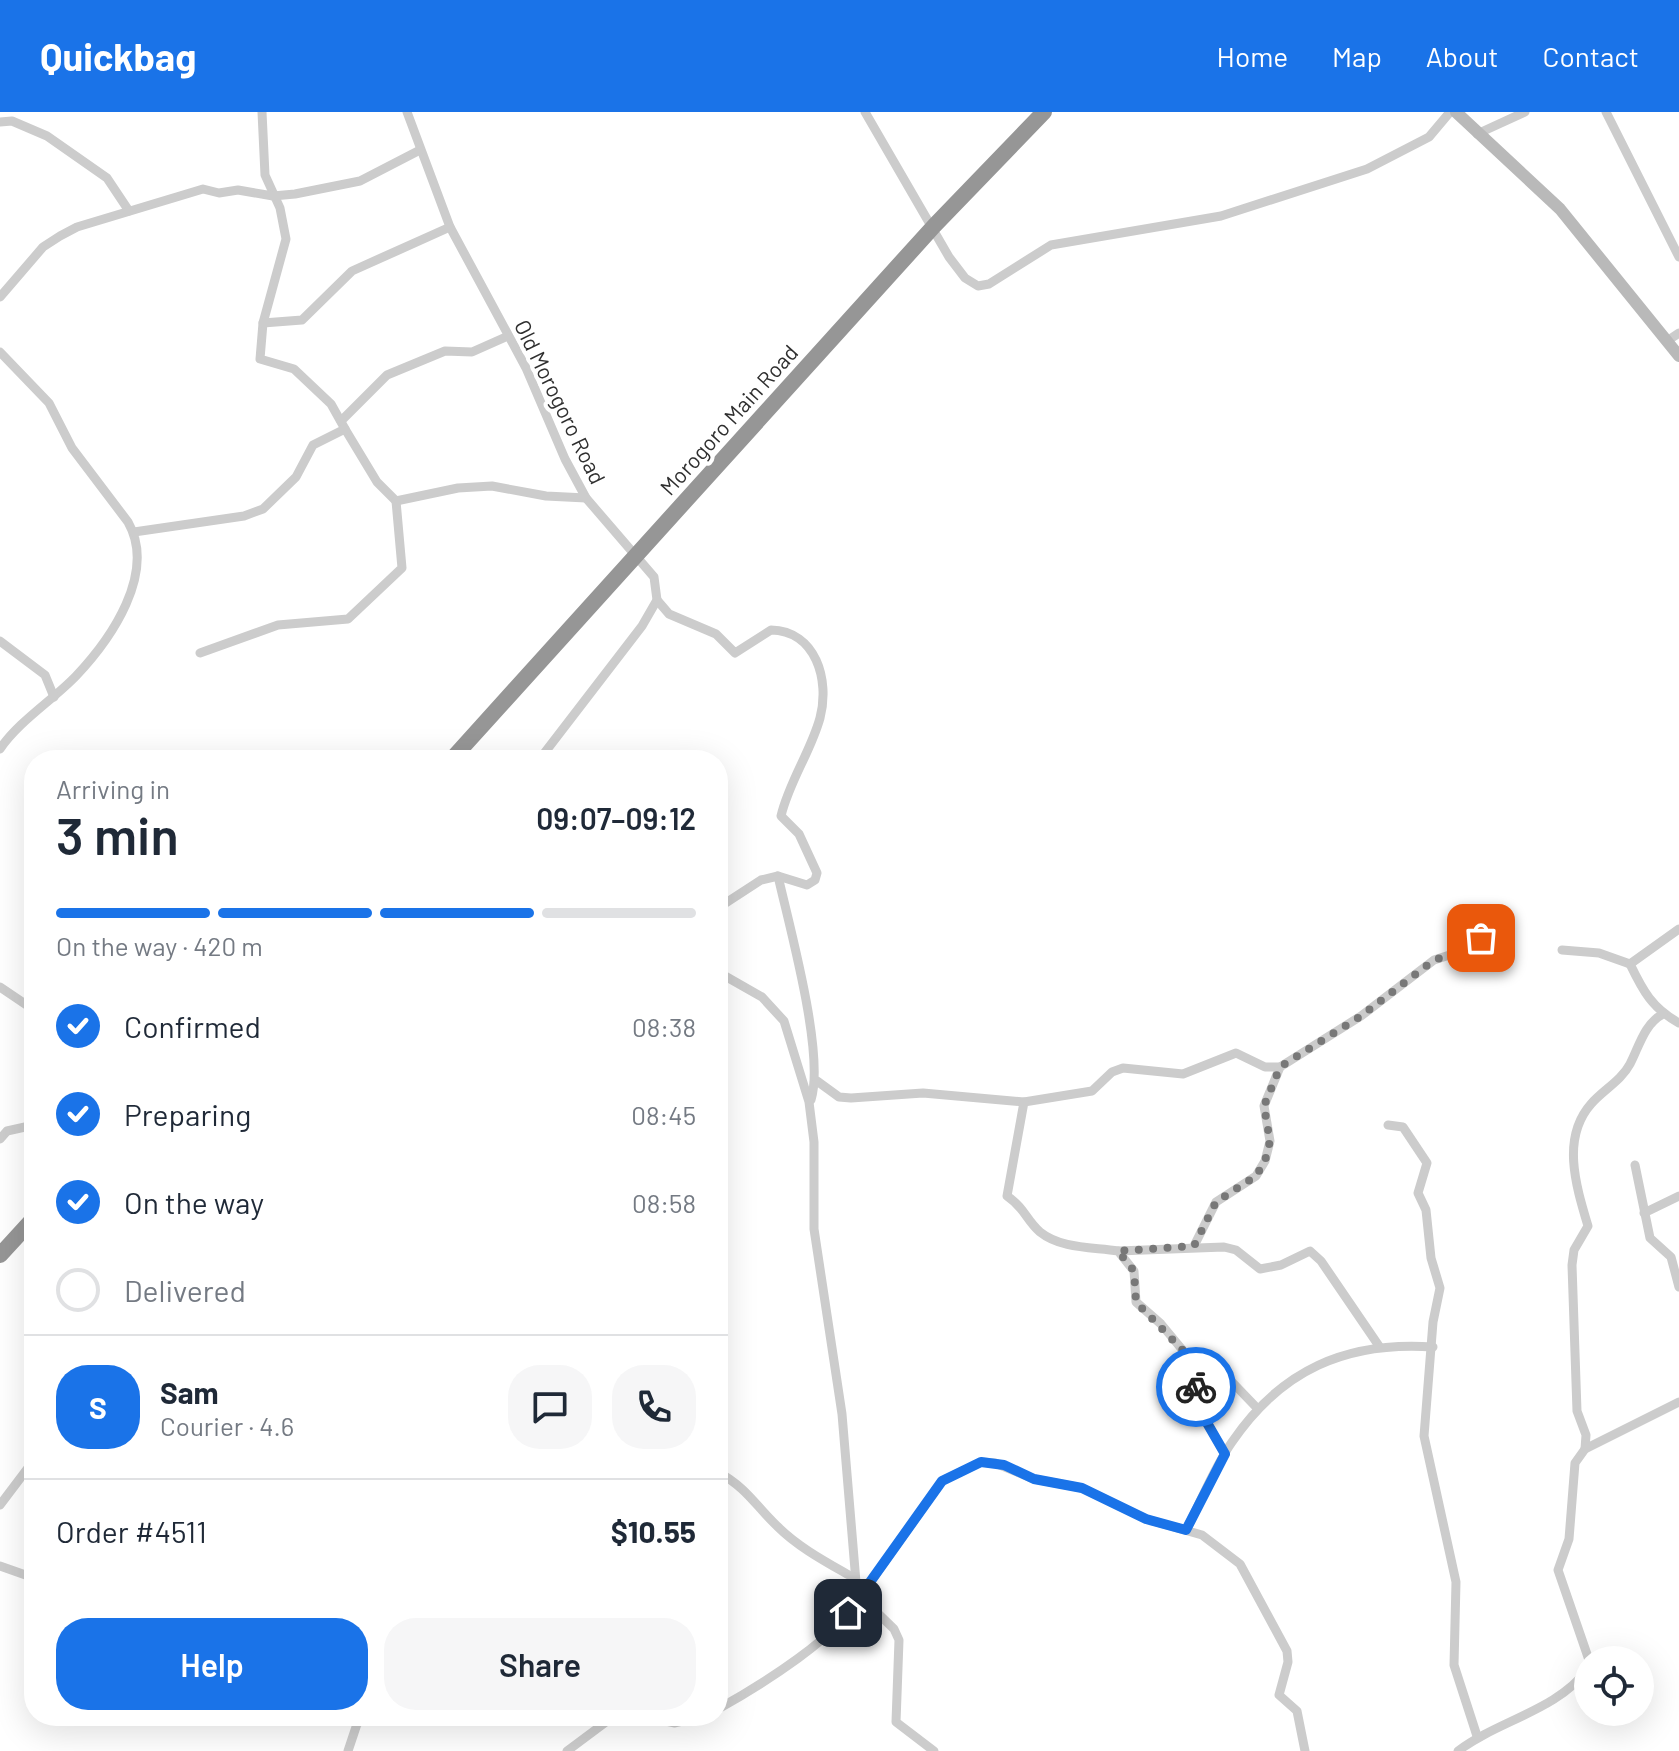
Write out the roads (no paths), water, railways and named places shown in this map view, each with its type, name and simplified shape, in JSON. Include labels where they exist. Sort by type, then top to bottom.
[{"type":"highway","name":"Morogoro Main Road","points":[[460,750],[1040,113]]},
{"type":"highway","points":[[0,1255],[24,1229]]},
{"type":"street","points":[[200,653],[278,625],[341,621],[357,613],[402,568],[396,501],[377,482],[331,404],[294,369],[261,362],[263,323],[286,239],[284,221],[265,175],[262,112]]},
{"type":"street","name":"Old Morogoro Road","points":[[407,112],[450,227],[508,336],[586,498],[638,554],[654,577],[657,600]]},
{"type":"street","points":[[865,112],[934,226],[949,257],[965,278],[978,286],[989,284],[1051,245],[1221,216],[1367,169],[1429,137],[1450,112]]},
{"type":"street","points":[[1456,112],[1560,209],[1679,356]]},
{"type":"street","points":[[1477,134],[1525,112]]},
{"type":"street","points":[[1606,112],[1679,257]]},
{"type":"street","points":[[0,122],[12,121],[47,136],[107,178],[129,211]]},
{"type":"street","points":[[0,297],[43,247],[77,227],[207,188],[219,193],[248,190],[273,196],[360,181],[420,150]]},
{"type":"street","points":[[263,323],[302,320],[352,271],[450,227]]},
{"type":"street","points":[[1667,341],[1679,333]]},
{"type":"street","points":[[134,532],[255,513],[278,497],[296,477],[313,445],[343,425],[387,375],[445,351],[472,352],[508,336]]},
{"type":"street","points":[[0,352],[49,403],[72,448],[134,532],[139,569],[128,599],[78,674],[0,748]]},
{"type":"street","points":[[396,501],[458,488],[492,486],[546,496],[586,498]]},
{"type":"street","points":[[547,750],[642,626],[657,600],[669,614],[716,634],[735,653],[771,630],[793,634],[813,651],[821,678],[821,712],[781,816],[799,834],[817,877],[814,883],[807,885],[778,876],[739,891],[728,900]]},
{"type":"street","points":[[0,641],[45,675],[54,697]]},
{"type":"street","points":[[778,876],[800,970],[817,1081],[810,1104]]},
{"type":"street","points":[[817,1081],[839,1097],[923,1093],[1024,1102],[1092,1091],[1112,1072],[1123,1068],[1183,1074],[1236,1053],[1265,1067],[1280,1067],[1361,1016],[1434,960],[1462,951],[1502,923]]},
{"type":"street","points":[[1630,964],[1679,929]]},
{"type":"street","points":[[1562,950],[1599,953],[1630,964],[1641,990],[1663,1014],[1679,1023]]},
{"type":"street","points":[[728,978],[762,997],[784,1021],[810,1104],[814,1229],[842,1414],[858,1600],[894,1629],[899,1640],[896,1722],[934,1751]]},
{"type":"street","points":[[0,987],[24,1003]]},
{"type":"street","points":[[1585,1449],[1586,1435],[1577,1403],[1572,1265],[1574,1250],[1588,1226],[1578,1192],[1573,1137],[1582,1115],[1623,1074],[1653,1020],[1663,1014]]},
{"type":"street","points":[[1194,1246],[1216,1202],[1256,1176],[1265,1161],[1270,1141],[1264,1106],[1280,1067]]},
{"type":"street","points":[[1024,1102],[1007,1196],[1025,1209],[1034,1225],[1048,1236],[1081,1248],[1118,1251],[1194,1246],[1230,1248],[1260,1269],[1281,1265],[1310,1251],[1321,1261],[1379,1346]]},
{"type":"street","points":[[1388,1125],[1403,1127],[1427,1163],[1418,1193],[1426,1210],[1431,1258],[1440,1288],[1424,1436],[1456,1582],[1454,1665],[1477,1736]]},
{"type":"street","points":[[0,1139],[13,1128],[24,1126]]},
{"type":"street","points":[[1635,1165],[1650,1238],[1671,1257],[1679,1287]]},
{"type":"street","points":[[1644,1213],[1679,1196]]},
{"type":"street","points":[[1118,1251],[1134,1271],[1136,1302],[1197,1365],[1232,1382],[1257,1408]]},
{"type":"street","points":[[1186,1530],[1225,1454],[1257,1408],[1296,1374],[1379,1346],[1433,1347]]},
{"type":"street","points":[[1197,1365],[1199,1409],[1225,1454]]},
{"type":"street","points":[[1584,1646],[1558,1570],[1569,1539],[1575,1463],[1585,1449],[1679,1402]]},
{"type":"street","points":[[728,1703],[794,1661],[858,1600],[942,1481],[981,1462],[1004,1465],[1034,1479],[1082,1488],[1146,1519],[1202,1535],[1240,1564],[1287,1651],[1288,1662],[1279,1695],[1297,1711],[1305,1751]]},
{"type":"street","points":[[0,1505],[24,1473]]},
{"type":"street","points":[[728,1479],[750,1494],[777,1527],[819,1558],[854,1578]]},
{"type":"street","points":[[0,1566],[24,1574]]},
{"type":"street","points":[[1458,1751],[1477,1736],[1549,1704],[1574,1682]]},
{"type":"street","points":[[348,1751],[356,1726]]},
{"type":"street","points":[[567,1751],[601,1726]]}]
